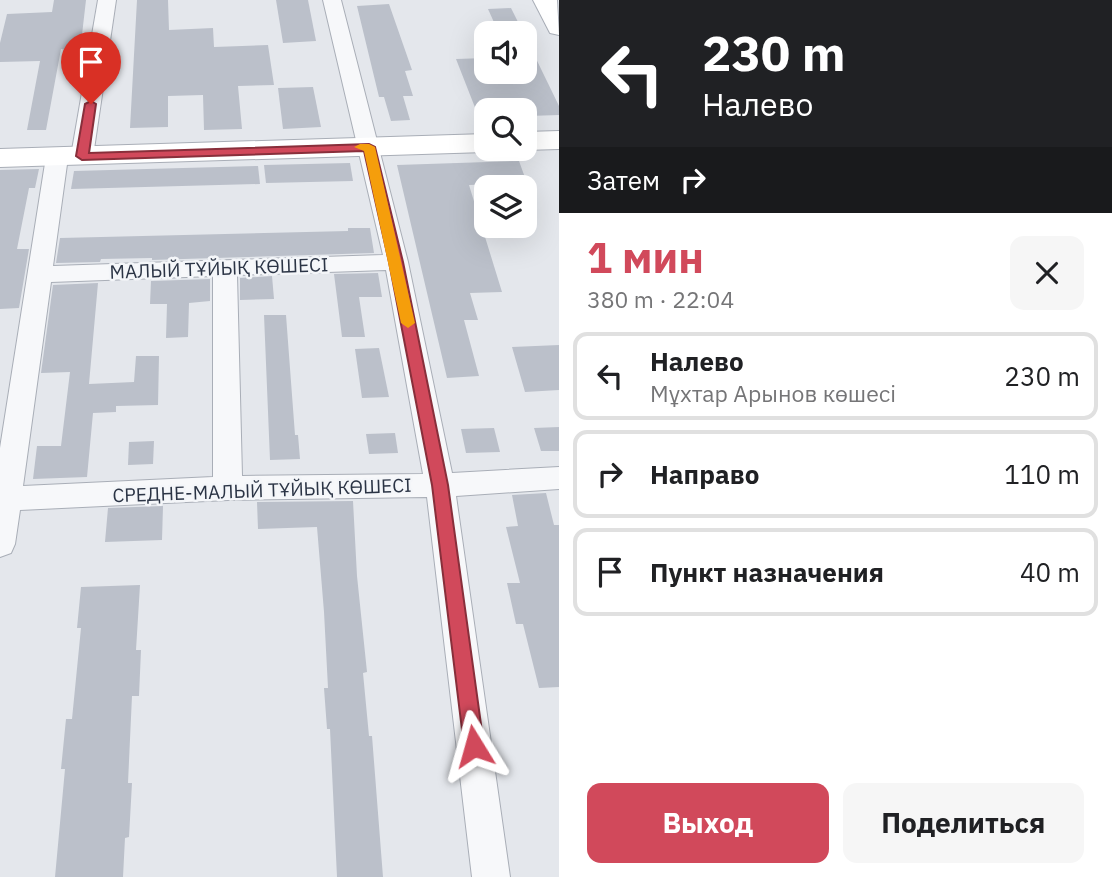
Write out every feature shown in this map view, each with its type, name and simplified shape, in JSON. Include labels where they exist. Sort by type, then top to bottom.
[{"type":"main road","points":[[545,0],[559,28]]},
{"type":"main road","points":[[537,141],[559,140]]},
{"type":"main road","points":[[0,158],[474,143]]},
{"type":"street","points":[[0,544],[42,274],[107,0]]},
{"type":"street","points":[[332,0],[396,262],[440,485],[491,877]]},
{"type":"street","name":"МАЛЫЙ ТҰЙЫҚ КӨШЕСІ","points":[[42,274],[396,262]]},
{"type":"street","points":[[225,268],[229,488]]},
{"type":"street","name":"СРЕДНЕ-МАЛЫЙ ТҰЙЫҚ КӨШЕСІ","points":[[8,499],[229,488],[440,485],[559,478]]},
{"type":"building","points":[[54,0],[86,0],[80,52],[61,49],[46,130],[27,130],[40,61],[0,62],[0,43],[7,14],[52,12]]},
{"type":"building","points":[[137,0],[168,0],[169,30],[213,28],[214,47],[268,45],[274,85],[238,86],[242,129],[204,130],[203,95],[168,96],[168,127],[130,128]]},
{"type":"building","points":[[276,0],[308,0],[316,41],[283,43]]},
{"type":"building","points":[[389,4],[412,70],[405,71],[413,96],[403,96],[410,120],[391,121],[384,97],[379,97],[357,6]]},
{"type":"building","points":[[511,8],[518,21],[493,21],[488,9]]},
{"type":"building","points":[[474,58],[474,84],[537,84],[537,61],[559,106],[559,115],[537,116],[537,98],[474,98],[474,105],[456,59]]},
{"type":"building","points":[[313,87],[321,127],[283,129],[278,88]]},
{"type":"building","points":[[519,161],[524,175],[474,175],[474,185],[469,185],[474,201],[474,238],[485,238],[502,292],[470,293],[478,320],[464,320],[479,376],[447,378],[397,165]]},
{"type":"building","points":[[350,163],[353,181],[266,183],[264,165]]},
{"type":"building","points":[[258,166],[260,184],[71,189],[74,171]]},
{"type":"building","points":[[39,169],[35,188],[29,188],[17,249],[29,249],[19,308],[0,309],[0,170]]},
{"type":"building","points":[[348,228],[370,228],[374,253],[152,260],[101,259],[100,262],[56,263],[60,238],[348,231]]},
{"type":"building","points":[[378,273],[382,297],[359,297],[365,337],[342,337],[334,274]]},
{"type":"building","points":[[272,276],[274,299],[240,300],[240,278]]},
{"type":"building","points":[[210,279],[210,301],[189,303],[188,337],[166,338],[167,304],[150,304],[151,281]]},
{"type":"building","points":[[98,283],[89,384],[134,382],[136,356],[159,356],[158,405],[116,406],[116,412],[93,413],[87,477],[33,479],[37,446],[61,446],[70,372],[41,373],[53,285]]},
{"type":"building","points":[[264,315],[286,315],[295,435],[298,435],[300,459],[270,460]]},
{"type":"building","points":[[559,345],[559,390],[525,392],[512,347]]},
{"type":"building","points":[[379,348],[389,397],[362,398],[355,349]]},
{"type":"building","points":[[559,427],[559,451],[541,451],[534,428]]},
{"type":"building","points":[[494,428],[500,452],[466,453],[461,429]]},
{"type":"building","points":[[395,433],[398,453],[369,454],[366,434]]},
{"type":"building","points":[[154,441],[153,464],[128,465],[129,442]]},
{"type":"building","points":[[546,493],[554,525],[559,525],[559,687],[539,688],[523,624],[516,624],[507,583],[520,583],[506,527],[518,526],[512,495]]},
{"type":"building","points":[[353,501],[357,576],[367,672],[363,673],[369,736],[372,736],[383,877],[337,877],[330,729],[327,729],[324,688],[328,688],[317,527],[258,529],[257,502]]},
{"type":"building","points":[[163,506],[162,540],[105,542],[108,508]]},
{"type":"building","points":[[140,585],[136,650],[141,650],[139,696],[132,696],[128,783],[132,783],[129,837],[125,838],[123,877],[55,877],[65,769],[61,769],[66,719],[72,719],[81,628],[77,628],[81,587]]},
{"type":"slow traffic","points":[[360,147],[369,147],[408,323]]},
{"type":"route","points":[[91,104],[82,156],[369,147],[396,262],[440,485],[474,746]]}]
